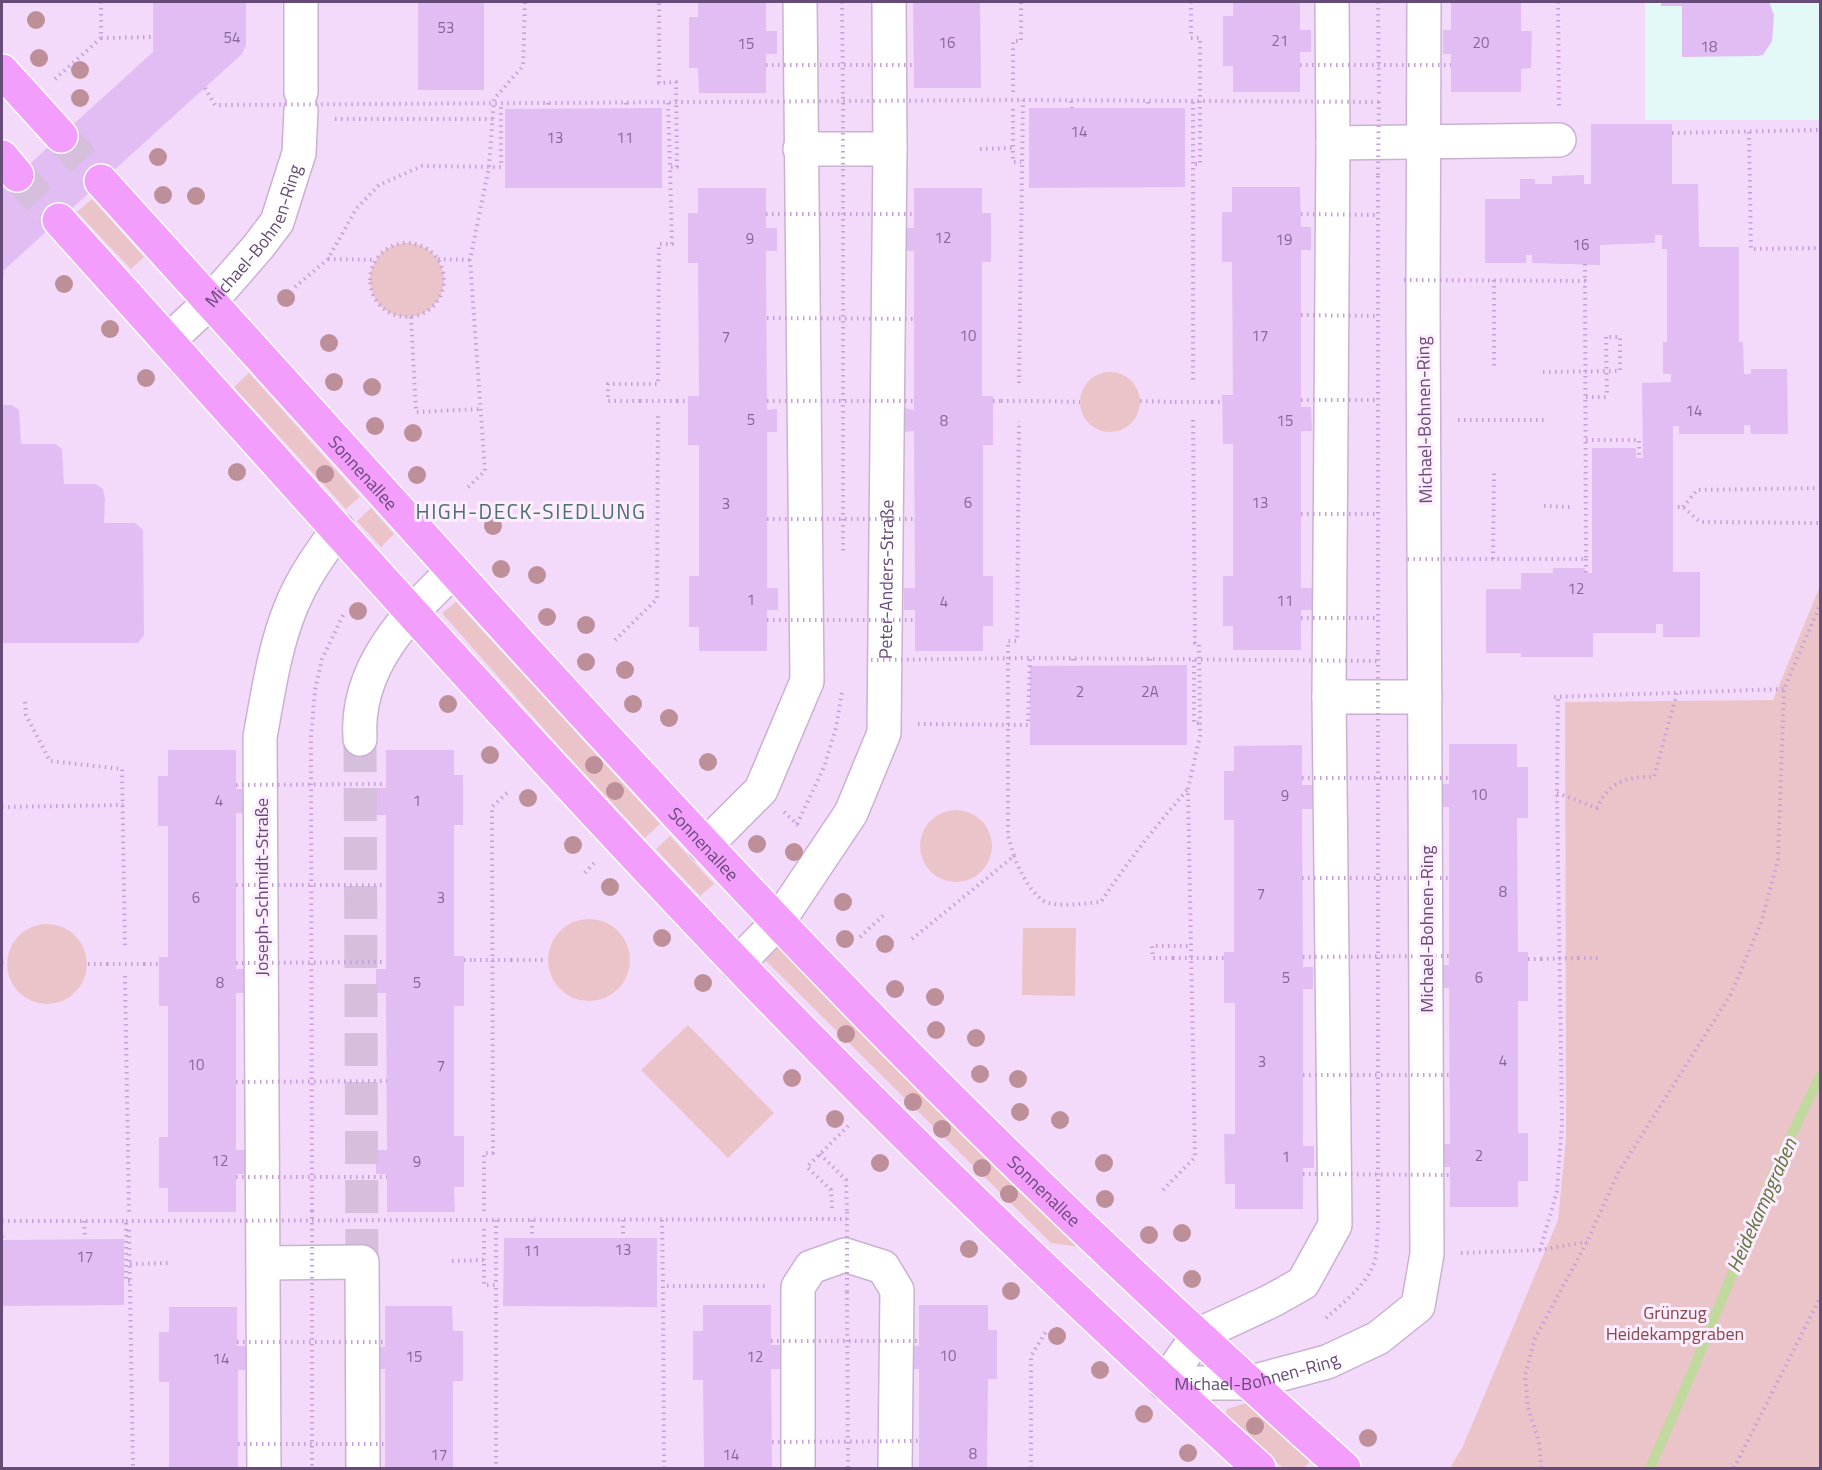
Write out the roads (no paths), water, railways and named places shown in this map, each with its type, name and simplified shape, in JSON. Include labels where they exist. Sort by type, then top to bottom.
[{"type":"main road","points":[[2,71],[61,136]]},
{"type":"main road","name":"Sonnenallee","points":[[101,181],[453,571],[705,846],[834,981],[994,1141],[1248,1383],[1344,1468]]},
{"type":"main road","points":[[58,220],[619,838],[737,963],[999,1225],[1259,1468]]},
{"type":"street","name":"Michael-Bohnen-Ring","points":[[168,341],[210,302],[277,222],[298,153],[301,107],[301,2]]},
{"type":"street","points":[[705,846],[761,790],[807,681],[800,2]]},
{"type":"street","name":"Peter-Anders-Straße","points":[[737,963],[778,922],[851,813],[884,733],[890,149],[889,2]]},
{"type":"street","points":[[1198,1335],[1271,1301],[1303,1283],[1335,1225],[1329,696],[1332,2]]},
{"type":"street","name":"Michael-Bohnen-Ring","points":[[1166,1383],[1248,1383],[1327,1362],[1378,1338],[1418,1306],[1427,1254],[1424,2]]},
{"type":"street","points":[[1333,143],[1559,140]]},
{"type":"street","points":[[800,149],[890,149]]},
{"type":"street","name":"Joseph-Schmidt-Straße","points":[[264,1468],[260,737],[273,670],[290,608],[313,564],[338,529]]},
{"type":"street","points":[[360,739],[365,688],[379,658],[412,611],[453,571]]},
{"type":"street","points":[[1329,696],[1425,696]]},
{"type":"street","points":[[798,1468],[798,1287],[811,1267],[845,1255],[883,1267],[897,1290],[895,1468]]},
{"type":"street","points":[[263,1263],[362,1262],[363,1468]]},
{"type":"street","name":"Michael-Bohnen-Ring","points":[[1166,1383],[1198,1335]]},
{"type":"waterway","name":"Heidekampgraben","points":[[1650,1468],[1776,1167],[1820,1076]]},
{"type":"tunnel","points":[[61,136],[101,181]]},
{"type":"tunnel","points":[[17,175],[59,220]]},
{"type":"tunnel","points":[[360,739],[362,1262]]},
{"type":"district","name":"HIGH-DECK-SIEDLUNG","points":[[531,511]]},
{"type":"park label","name":"Grünzug Heidekampgraben","points":[[1675,1322]]}]
